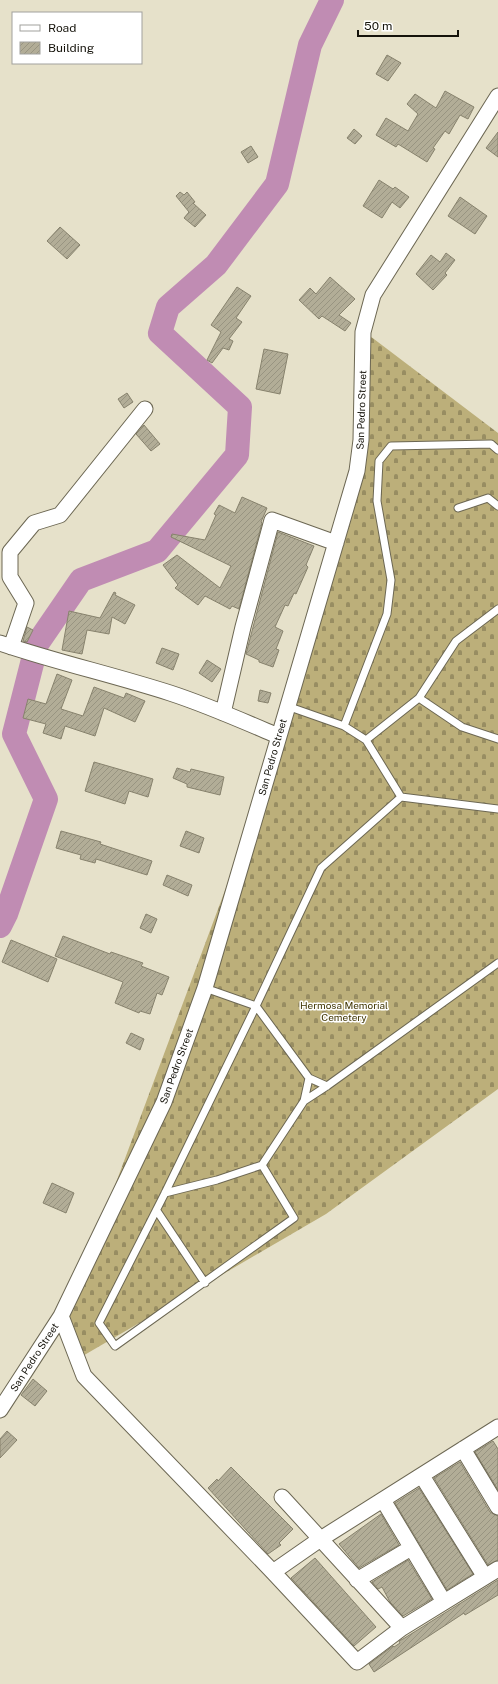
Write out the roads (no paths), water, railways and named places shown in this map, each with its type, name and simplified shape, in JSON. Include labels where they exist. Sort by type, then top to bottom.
[{"type":"street","name":"San Pedro Street","points":[[0,1410],[61,1316],[164,1102],[205,988],[357,471],[361,440],[363,332],[373,295],[498,96]]},
{"type":"street","points":[[145,409],[60,515],[34,523],[10,552],[10,577],[26,603],[5,645],[170,694],[223,713],[278,736]]},
{"type":"street","points":[[223,713],[243,627],[272,520],[336,543]]},
{"type":"street","points":[[61,1316],[84,1376],[273,1572],[357,1662],[402,1628],[498,1569]]},
{"type":"street","points":[[273,1572],[319,1540],[498,1427]]},
{"type":"street","points":[[463,1449],[498,1507]]},
{"type":"street","points":[[422,1476],[485,1578]]},
{"type":"street","points":[[282,1498],[319,1540],[402,1628]]},
{"type":"street","points":[[383,1500],[444,1602]]},
{"type":"street","points":[[357,1580],[411,1548]]},
{"type":"lane","points":[[344,726],[387,614],[391,580],[377,501],[379,460],[391,446],[490,444],[498,450]]},
{"type":"lane","points":[[458,508],[488,498],[498,506]]},
{"type":"lane","points":[[366,740],[419,698],[456,641],[498,609]]},
{"type":"lane","points":[[419,698],[462,727],[498,739]]},
{"type":"lane","points":[[287,706],[344,726],[366,740],[401,797]]},
{"type":"lane","points":[[262,1165],[294,1218],[115,1346],[99,1323],[157,1211],[321,868],[401,797],[498,809]]},
{"type":"lane","points":[[304,1101],[498,963]]},
{"type":"lane","points":[[205,988],[256,1006],[309,1078],[327,1086]]},
{"type":"lane","points":[[165,1193],[217,1180],[262,1165],[304,1101],[309,1078]]},
{"type":"lane","points":[[157,1211],[205,1283]]},
{"type":"waterway","points":[[0,926],[6,914],[46,799],[14,734],[37,644],[81,580],[157,551],[237,455],[240,407],[160,333],[168,307],[216,265],[277,184],[310,45],[332,0]]},
{"type":"park label","name":"Hermosa Memorial Cemetery","points":[[344,1010]]}]
